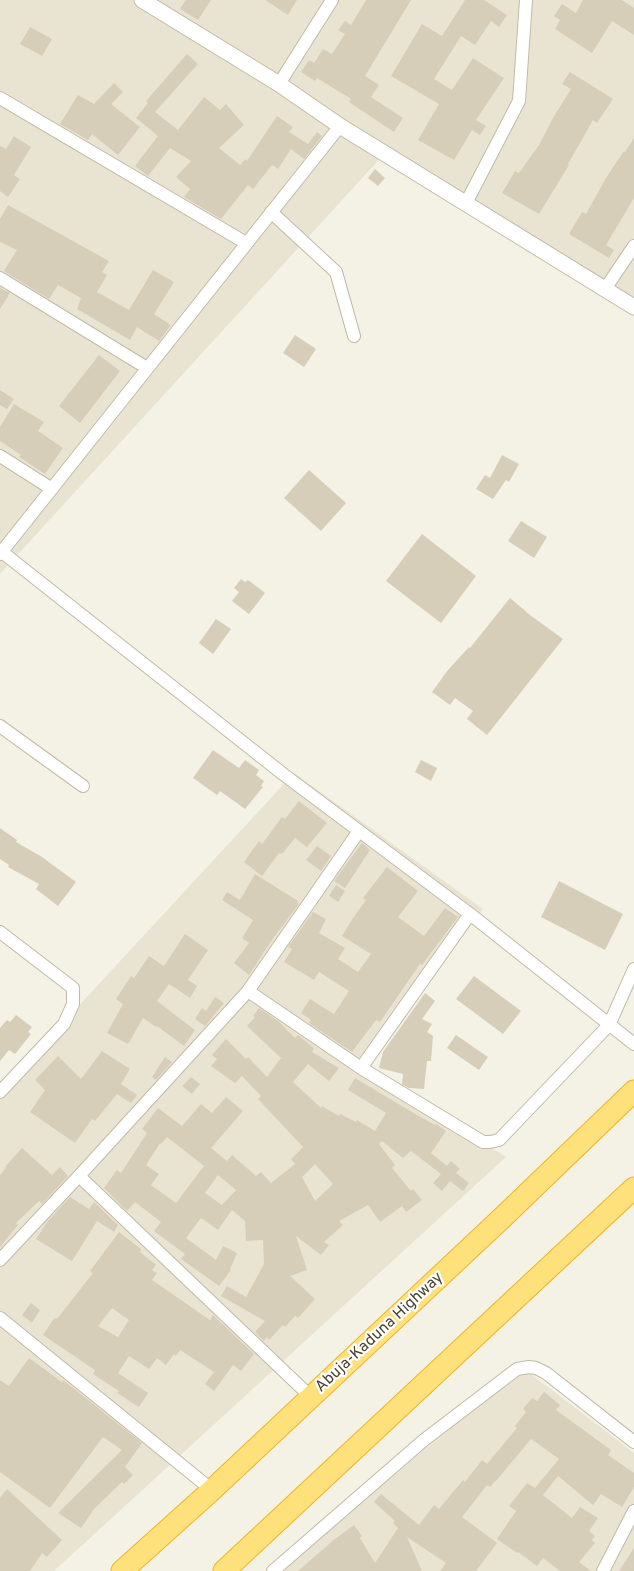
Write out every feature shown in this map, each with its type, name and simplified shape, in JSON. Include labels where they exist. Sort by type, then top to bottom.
[{"type":"highway","name":"Abuja-Kaduna Highway","points":[[122,1571],[212,1490],[634,1091]]},
{"type":"highway","points":[[224,1571],[634,1188]]},
{"type":"street","points":[[142,0],[279,84],[340,126],[634,307]]},
{"type":"street","points":[[279,84],[332,0]]},
{"type":"street","points":[[466,203],[519,101],[526,0]]},
{"type":"street","points":[[0,98],[246,244]]},
{"type":"street","points":[[340,126],[1,553],[283,774],[470,914],[634,1044]]},
{"type":"street","points":[[271,212],[336,272],[354,336]]},
{"type":"street","points":[[605,289],[634,246]]},
{"type":"street","points":[[0,278],[147,368]]},
{"type":"street","points":[[0,456],[52,489]]},
{"type":"street","points":[[0,726],[83,786]]},
{"type":"street","points":[[0,1260],[248,990],[358,831]]},
{"type":"street","points":[[361,1068],[470,914]]},
{"type":"street","points":[[0,932],[73,988],[73,1004],[64,1024],[0,1092]]},
{"type":"street","points":[[248,990],[361,1068],[483,1142],[490,1142],[499,1140],[608,1025],[634,969]]},
{"type":"street","points":[[79,1176],[311,1397]]},
{"type":"street","points":[[0,1318],[212,1490]]},
{"type":"street","points":[[273,1571],[424,1440],[517,1369],[529,1367],[546,1373],[634,1442]]},
{"type":"street","points":[[603,1571],[634,1511]]},
{"type":"shaded area","points":[[0,0],[634,0],[634,297],[386,152],[0,574]]},
{"type":"shaded area","points":[[294,773],[483,909],[364,1066],[506,1157],[54,1571],[0,1571],[0,1091]]},
{"type":"shaded area","points":[[522,1367],[634,1453],[634,1571],[281,1571]]},
{"type":"building","points":[[186,0],[211,0],[198,20],[180,9]]},
{"type":"building","points":[[265,0],[297,0],[288,15]]},
{"type":"building","points":[[366,0],[411,0],[365,76],[379,85],[371,97],[403,118],[394,132],[349,102],[351,99],[317,78],[315,81],[301,72],[309,60],[314,63],[323,49],[332,54],[345,34],[338,30],[345,21],[351,25]]},
{"type":"building","points":[[465,0],[484,0],[507,15],[499,27],[491,21],[475,45],[461,36],[434,79],[452,90],[473,58],[504,78],[476,120],[486,126],[480,135],[472,130],[454,160],[418,140],[439,104],[391,76],[422,24],[442,36]]},
{"type":"building","points":[[583,0],[622,0],[634,8],[634,35],[612,21],[592,53],[555,29],[560,20],[554,16],[562,4],[576,13]]},
{"type":"building","points":[[30,27],[52,39],[42,56],[20,44]]},
{"type":"building","points":[[187,54],[198,64],[155,112],[178,130],[204,97],[220,110],[226,104],[244,125],[219,148],[240,165],[245,159],[247,161],[277,116],[293,127],[289,132],[308,144],[317,132],[322,136],[304,159],[291,149],[278,169],[272,165],[253,189],[248,185],[221,219],[184,197],[190,189],[176,177],[191,161],[170,148],[148,176],[135,166],[158,136],[136,118],[148,103],[146,101]]},
{"type":"building","points":[[570,72],[613,99],[597,123],[593,120],[569,165],[539,214],[502,193],[515,171],[519,173],[539,145],[571,89],[562,84]]},
{"type":"building","points":[[114,83],[123,92],[111,104],[140,127],[118,155],[92,134],[88,140],[60,124],[78,95],[94,104]]},
{"type":"building","points":[[14,136],[31,147],[14,175],[20,179],[8,197],[0,191],[0,146],[6,149]]},
{"type":"building","points":[[634,138],[634,198],[606,245],[614,250],[609,258],[569,234],[582,212],[586,214],[606,178]]},
{"type":"building","points":[[375,169],[385,178],[378,186],[368,178]]},
{"type":"building","points":[[8,205],[109,261],[102,272],[107,275],[97,292],[129,310],[153,270],[174,282],[154,314],[171,325],[159,341],[137,327],[130,340],[77,309],[81,298],[58,285],[49,299],[4,271],[17,250],[0,242],[0,219]]},
{"type":"building","points":[[0,288],[10,293],[0,309]]},
{"type":"building","points":[[295,335],[316,349],[304,367],[283,353]]},
{"type":"building","points":[[99,355],[120,371],[80,423],[59,406]]},
{"type":"building","points":[[0,390],[14,399],[7,409],[0,405]]},
{"type":"building","points":[[14,404],[44,422],[38,431],[63,448],[45,474],[19,457],[21,455],[0,441],[0,427]]},
{"type":"building","points":[[502,455],[519,464],[509,482],[506,480],[493,499],[476,489],[485,475],[490,478]]},
{"type":"building","points":[[309,470],[346,503],[321,531],[284,498]]},
{"type":"building","points":[[521,521],[547,537],[534,558],[508,541]]},
{"type":"building","points":[[422,534],[476,576],[441,623],[386,581]]},
{"type":"building","points":[[241,579],[245,582],[248,580],[265,593],[249,614],[232,601],[239,592],[234,588]]},
{"type":"building","points":[[510,598],[563,639],[487,735],[467,719],[473,711],[455,698],[450,705],[432,692],[448,670],[470,648]]},
{"type":"building","points":[[216,619],[231,629],[213,654],[199,643]]},
{"type":"building","points":[[213,750],[239,768],[245,760],[259,770],[256,775],[264,781],[261,786],[263,787],[245,809],[220,791],[217,795],[193,778]]},
{"type":"building","points":[[421,760],[437,768],[431,781],[415,772]]},
{"type":"building","points":[[299,801],[327,823],[307,847],[295,838],[282,854],[279,853],[262,876],[244,862],[259,841],[262,844],[282,817],[285,819]]},
{"type":"building","points":[[0,828],[17,840],[16,842],[42,857],[76,882],[58,906],[36,889],[39,884],[8,867],[9,865],[0,859]]},
{"type":"building","points":[[362,843],[370,850],[345,888],[334,881]]},
{"type":"building","points":[[317,846],[331,856],[321,871],[306,860]]},
{"type":"building","points":[[387,867],[418,891],[398,917],[424,936],[445,908],[458,917],[422,965],[420,964],[380,1022],[376,1020],[352,1052],[309,1023],[311,1020],[301,1013],[310,999],[334,1014],[349,991],[319,972],[314,980],[284,962],[292,949],[288,947],[313,912],[326,919],[319,933],[345,948],[338,959],[358,972],[371,954],[342,936],[366,900],[363,898]]},
{"type":"building","points":[[255,874],[298,901],[297,903],[299,904],[249,975],[234,963],[249,943],[242,938],[253,920],[222,900],[227,892],[240,900]]},
{"type":"building","points":[[559,881],[623,914],[605,950],[541,917]]},
{"type":"building","points":[[336,885],[345,891],[338,902],[329,896]]},
{"type":"building","points":[[185,934],[208,950],[188,980],[197,986],[190,998],[169,984],[157,1001],[195,1030],[184,1046],[143,1018],[128,1044],[107,1033],[123,1004],[116,999],[131,976],[134,978],[149,956],[164,966]]},
{"type":"building","points":[[474,976],[521,1011],[503,1034],[456,999]]},
{"type":"building","points":[[425,993],[435,1001],[422,1019],[432,1024],[427,1032],[433,1036],[431,1061],[427,1061],[424,1089],[409,1088],[402,1084],[403,1074],[379,1068],[383,1052]]},
{"type":"building","points":[[215,997],[224,1003],[205,1026],[195,1019],[202,1008],[206,1011]]},
{"type":"building","points":[[259,1008],[278,1021],[295,1038],[298,1035],[314,1048],[312,1052],[339,1068],[329,1081],[308,1064],[293,1082],[321,1108],[322,1106],[339,1116],[340,1114],[356,1122],[357,1120],[375,1131],[386,1113],[348,1090],[355,1078],[446,1131],[431,1153],[447,1166],[451,1161],[460,1169],[456,1173],[469,1183],[463,1191],[450,1181],[442,1191],[433,1183],[441,1174],[411,1151],[403,1158],[382,1141],[379,1144],[395,1165],[392,1168],[411,1191],[413,1189],[422,1200],[406,1212],[402,1206],[380,1222],[368,1205],[339,1221],[343,1225],[324,1242],[329,1245],[321,1255],[296,1236],[307,1270],[290,1276],[315,1299],[298,1318],[295,1316],[285,1327],[283,1325],[269,1340],[267,1337],[264,1341],[255,1332],[265,1321],[221,1296],[227,1286],[246,1297],[264,1264],[263,1240],[246,1241],[245,1221],[232,1210],[218,1230],[201,1218],[186,1238],[216,1260],[223,1246],[237,1253],[231,1270],[219,1286],[181,1259],[185,1254],[154,1231],[161,1222],[135,1202],[127,1211],[104,1188],[117,1170],[121,1173],[147,1133],[142,1129],[158,1108],[182,1126],[201,1104],[212,1113],[226,1097],[243,1111],[211,1148],[227,1161],[232,1155],[256,1176],[261,1172],[271,1183],[295,1164],[291,1159],[303,1147],[258,1099],[261,1096],[242,1076],[235,1083],[211,1066],[217,1059],[212,1055],[226,1039],[246,1059],[248,1057],[267,1077],[281,1058],[247,1026],[255,1017],[253,1016]],"holes":[[[167,1137],[204,1166],[176,1203],[151,1185],[159,1174],[146,1165],[160,1143]],[[315,1164],[333,1184],[315,1201],[302,1177]],[[218,1175],[236,1190],[222,1205],[205,1193]]]},
{"type":"building","points":[[16,1015],[32,1027],[28,1032],[31,1034],[15,1054],[9,1050],[0,1061],[0,1028],[7,1020],[10,1022]]},
{"type":"building","points":[[456,1035],[488,1057],[479,1070],[447,1048]]},
{"type":"building","points":[[102,1051],[130,1069],[121,1084],[137,1095],[131,1103],[117,1094],[95,1121],[92,1119],[75,1143],[30,1112],[45,1090],[35,1080],[58,1056],[81,1079]]},
{"type":"building","points":[[165,1057],[172,1062],[156,1080],[152,1077]]},
{"type":"building","points":[[191,1077],[200,1084],[192,1094],[182,1086]]},
{"type":"building","points":[[22,1148],[52,1175],[60,1167],[68,1176],[42,1204],[39,1201],[16,1223],[18,1225],[0,1247],[0,1175]]},
{"type":"building","points":[[70,1197],[89,1209],[94,1202],[118,1225],[114,1232],[97,1221],[72,1261],[36,1239],[47,1222]]},
{"type":"building","points":[[119,1232],[141,1249],[140,1252],[156,1265],[152,1270],[157,1273],[152,1280],[210,1320],[213,1315],[254,1354],[241,1371],[233,1365],[214,1391],[205,1384],[214,1372],[180,1350],[176,1356],[174,1354],[166,1365],[157,1358],[149,1369],[129,1356],[118,1373],[148,1393],[139,1407],[93,1374],[95,1370],[43,1335],[53,1320],[57,1319],[93,1273],[90,1271]],"holes":[[[112,1308],[129,1320],[118,1337],[98,1326]]]},
{"type":"building","points":[[31,1303],[40,1310],[32,1323],[22,1315]]},
{"type":"building","points":[[29,1358],[62,1382],[63,1380],[142,1443],[125,1467],[133,1475],[124,1484],[122,1482],[94,1509],[81,1528],[58,1513],[122,1450],[103,1437],[50,1508],[0,1472],[0,1380],[9,1386]]},
{"type":"building","points":[[544,1392],[560,1405],[556,1410],[611,1450],[608,1455],[634,1473],[634,1487],[622,1507],[601,1494],[593,1505],[558,1476],[543,1495],[572,1518],[580,1507],[598,1518],[589,1531],[595,1536],[592,1540],[595,1543],[579,1562],[591,1571],[560,1571],[543,1558],[537,1566],[497,1539],[516,1511],[509,1506],[527,1483],[535,1488],[559,1459],[531,1439],[496,1481],[490,1487],[487,1485],[462,1517],[497,1543],[476,1571],[440,1571],[446,1563],[407,1537],[422,1571],[298,1571],[354,1525],[362,1536],[360,1538],[375,1563],[398,1528],[393,1523],[395,1521],[374,1502],[381,1494],[419,1525],[434,1505],[439,1509],[463,1480],[465,1482],[482,1460],[487,1464],[517,1428],[515,1426],[526,1412],[523,1409],[532,1398],[537,1401]]},
{"type":"building","points":[[7,1489],[62,1540],[47,1557],[42,1553],[30,1571],[0,1571],[0,1498]]},
{"type":"building","points":[[634,1548],[634,1571],[619,1571]]}]
